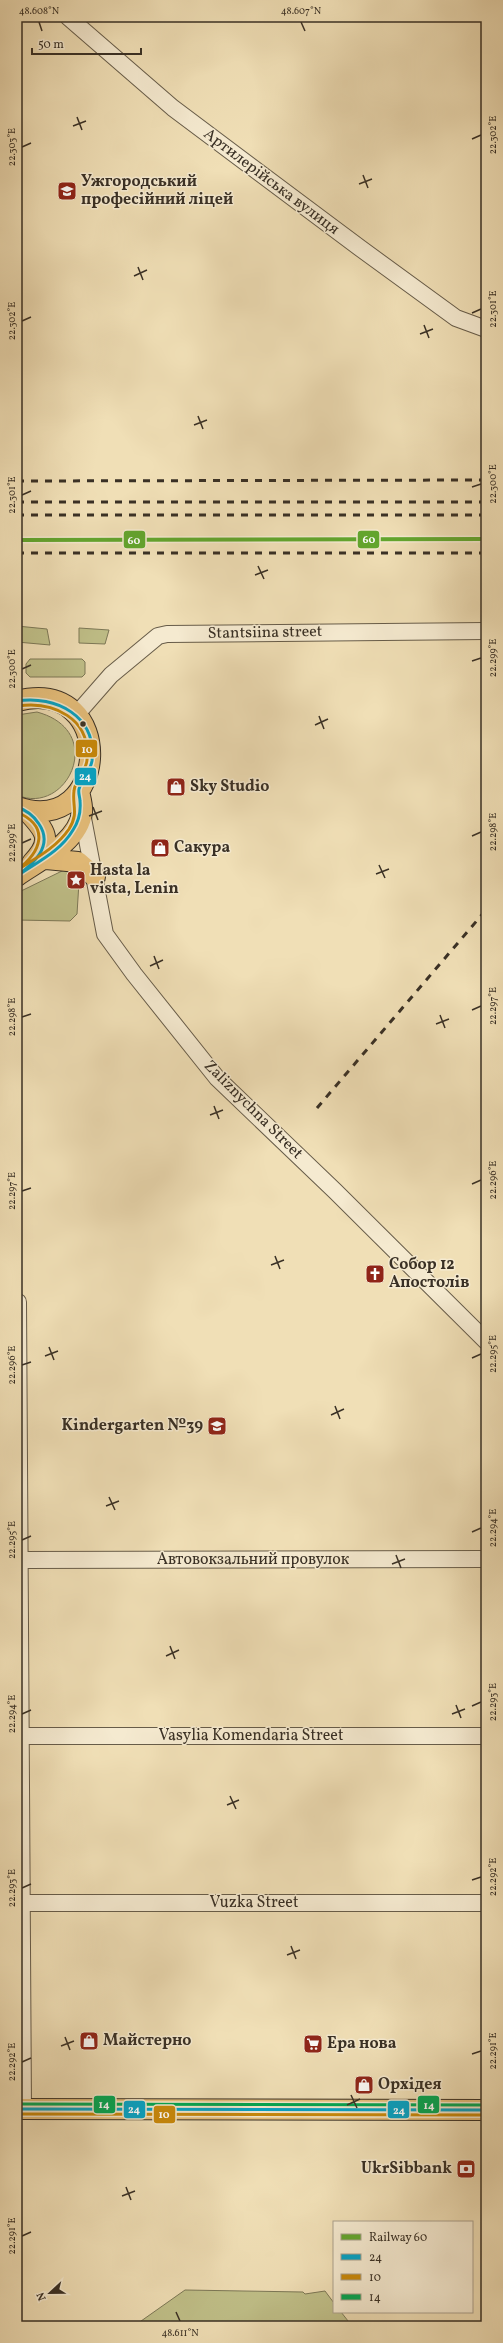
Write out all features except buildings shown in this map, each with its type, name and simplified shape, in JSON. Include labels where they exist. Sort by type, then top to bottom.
[{"type":"main road","points":[[17,701],[41,698],[66,706],[76,715],[85,728],[92,749],[90,771],[79,791],[71,799],[55,807],[38,811],[22,809]]},
{"type":"main road","name":"Zaliznychna Street","points":[[79,791],[82,812]]},
{"type":"main road","points":[[22,809],[41,825],[46,840],[43,852],[22,872]]},
{"type":"main road","points":[[22,872],[46,859],[67,840],[82,812]]},
{"type":"main road","points":[[46,859],[78,862],[95,877]]},
{"type":"main road","points":[[20,2109],[486,2110]]},
{"type":"street","name":"Артилерійська вулиця","points":[[68,17],[172,108],[456,318],[486,329]]},
{"type":"street","name":"Stantsiina street","points":[[76,715],[111,675],[158,636],[182,634],[486,631]]},
{"type":"street","name":"Zaliznychna Street","points":[[82,812],[105,934],[217,1078],[335,1191],[486,1341]]},
{"type":"street","points":[[18,1302],[20,1560],[19,1736],[22,1903],[20,2109]]},
{"type":"street","name":"Автовокзальний провулок","points":[[20,1560],[486,1559]]},
{"type":"street","name":"Vasylia Komendaria Street","points":[[19,1736],[486,1736]]},
{"type":"street","name":"Vuzka Street","points":[[22,1903],[486,1903]]},
{"type":"green space","points":[[17,626],[47,629],[50,645],[17,642]]},
{"type":"green space","points":[[79,628],[109,630],[105,644],[79,643]]},
{"type":"green space","points":[[30,659],[82,659],[85,662],[85,674],[82,677],[30,677],[26,673],[26,664]]},
{"type":"green space","points":[[37,712],[59,722],[71,736],[75,752],[72,769],[64,783],[51,794],[35,799],[17,795],[17,715]]},
{"type":"green space","points":[[64,870],[73,875],[79,882],[77,914],[70,921],[17,920],[17,893]]},
{"type":"green space","points":[[185,2290],[303,2292],[305,2294],[325,2291],[333,2302],[333,2313],[342,2313],[352,2326],[134,2326]]},
{"type":"railway","points":[[17,481],[486,480]]},
{"type":"railway","points":[[17,502],[486,502]]},
{"type":"railway","points":[[17,515],[486,515]]},
{"type":"railway","points":[[17,553],[486,553]]},
{"type":"railway","points":[[317,1108],[486,910]]},
{"type":"rail line","name":"60","points":[[17,540],[486,539]]},
{"type":"transit line","name":"24","points":[[17,701],[32,700],[46,702],[59,705],[71,712],[81,721],[88,732],[92,745],[92,761],[90,769],[79,789],[80,813],[73,830],[68,838],[55,851],[17,876]]},
{"type":"transit line","name":"10","points":[[17,870],[52,847],[69,829],[74,818],[74,796],[76,783],[85,768],[87,760],[87,745],[83,733],[76,723],[67,715],[44,706],[18,706]]},
{"type":"transit line","name":"24","points":[[17,807],[35,818],[43,832],[44,840],[40,854],[17,876]]},
{"type":"transit line","name":"10","points":[[17,812],[28,818],[35,825],[39,840],[37,848],[32,855],[17,870]]},
{"type":"transit line","name":"14","points":[[17,2104],[486,2105]]},
{"type":"transit line","name":"24","points":[[17,2109],[486,2110]]},
{"type":"transit line","name":"10","points":[[17,2114],[486,2115]]},
{"type":"place","name":"Ужгородський професійний ліцей","points":[[67,191]]},
{"type":"place","name":"Sky Studio","points":[[176,787]]},
{"type":"place","name":"Сакура","points":[[160,848]]},
{"type":"place","name":"Hasta la vista, Lenin","points":[[76,880]]},
{"type":"place","name":"Собор 12 Апостолів","points":[[375,1274]]},
{"type":"place","name":"Kindergarten №39","points":[[217,1426]]},
{"type":"place","name":"Майстерно","points":[[89,2041]]},
{"type":"place","name":"Ера нова","points":[[313,2044]]},
{"type":"place","name":"Орхідея","points":[[364,2085]]},
{"type":"place","name":"UkrSibbank","points":[[466,2169]]}]
